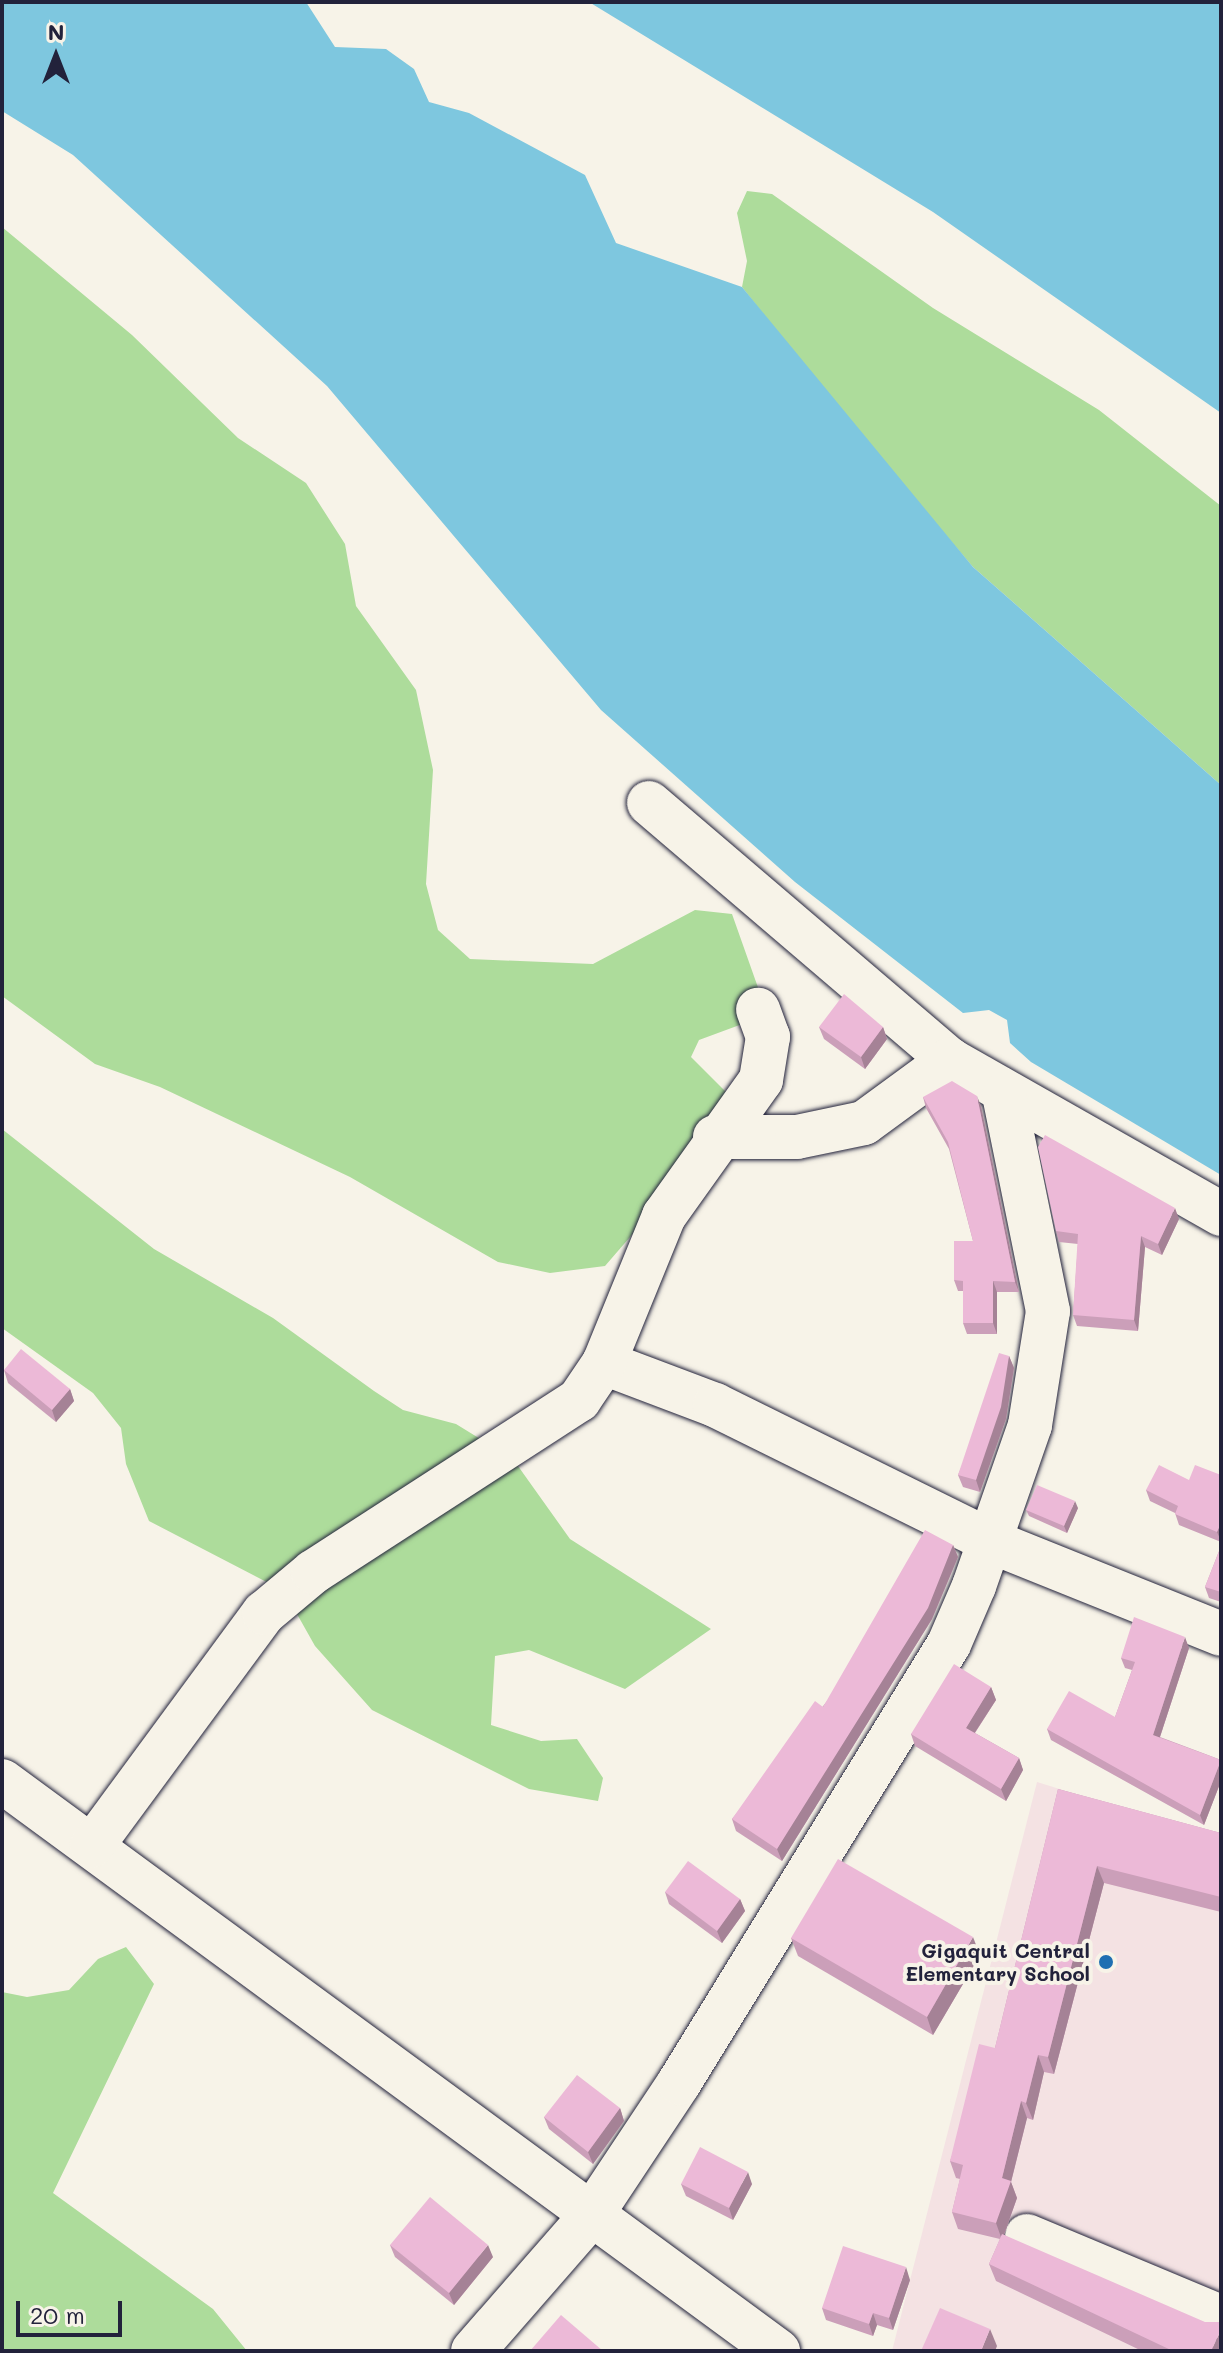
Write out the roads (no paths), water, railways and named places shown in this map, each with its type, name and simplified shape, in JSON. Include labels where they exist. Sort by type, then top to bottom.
[{"type":"street","points":[[649,803],[950,1060],[1004,1094],[1221,1214]]},
{"type":"street","points":[[92,1846],[264,1613],[313,1572],[547,1424],[579,1400],[604,1363],[664,1216],[715,1137],[761,1080],[768,1037],[758,1010]]},
{"type":"street","points":[[715,1137],[797,1137],[864,1123],[950,1060]]},
{"type":"street","points":[[473,2351],[590,2217],[949,1644],[990,1541],[1030,1425],[1048,1311],[1004,1094]]},
{"type":"street","points":[[604,1363],[715,1405],[990,1541],[1221,1634]]},
{"type":"street","points":[[2,1781],[590,2217],[778,2351]]},
{"type":"street","points":[[1027,2236],[1221,2317]]},
{"type":"water","points":[[2,2],[306,2],[335,47],[386,49],[414,69],[429,102],[469,113],[585,175],[616,243],[742,287],[973,567],[1221,785],[1221,1175],[1031,1062],[1010,1043],[1007,1020],[989,1010],[963,1013],[795,882],[601,710],[327,386],[73,155],[2,111]]},
{"type":"water","points":[[589,2],[1221,2],[1221,413],[933,212]]},
{"type":"place","name":"Gigaquit Central Elementary School","points":[[1106,1962]]}]
